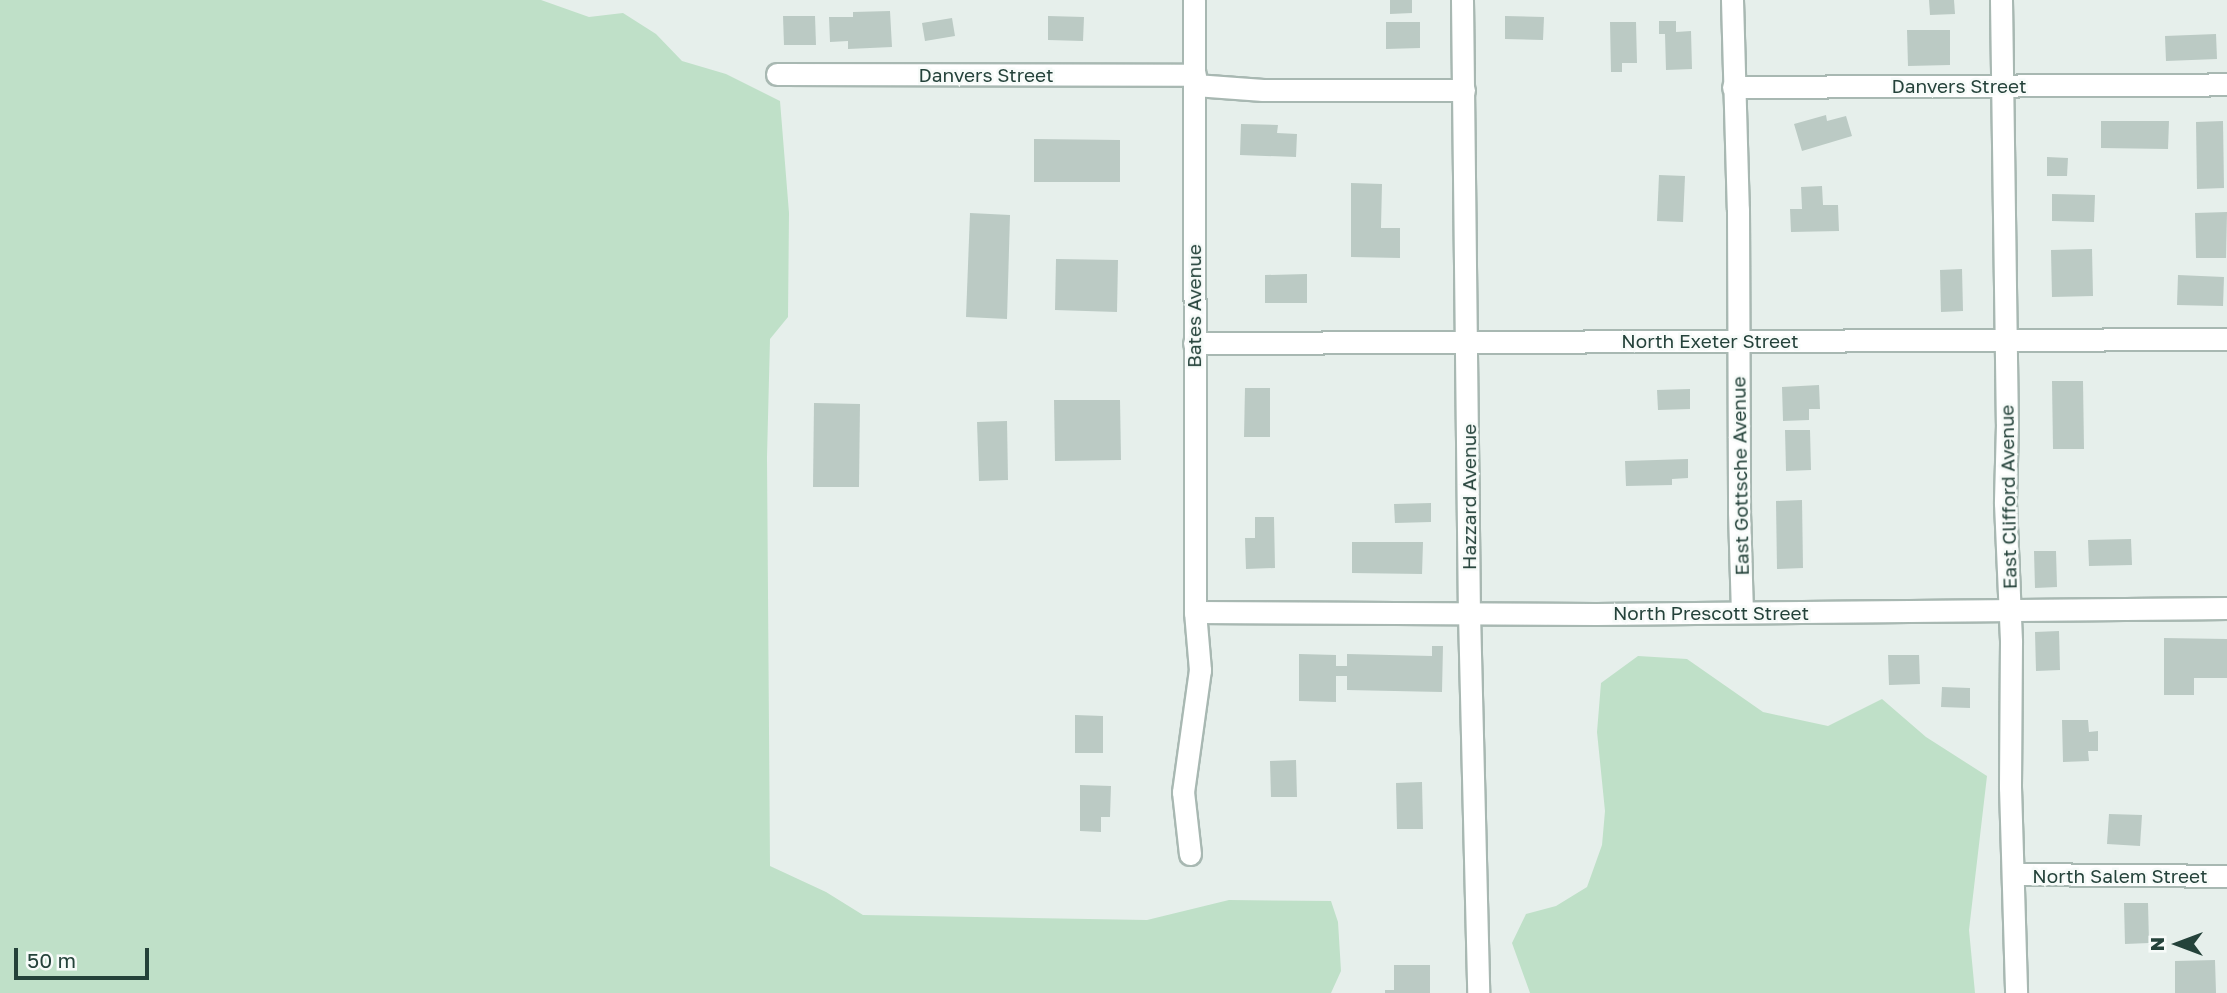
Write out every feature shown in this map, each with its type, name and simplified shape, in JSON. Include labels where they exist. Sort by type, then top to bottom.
[{"type":"street","name":"Bates Avenue","points":[[1189,854],[1183,792],[1200,670],[1195,612],[1194,0]]},
{"type":"street","name":"Hazzard Avenue","points":[[1462,0],[1469,613],[1478,993]]},
{"type":"street","points":[[1731,0],[1733,87]]},
{"type":"street","name":"East Clifford Avenue","points":[[2001,0],[2016,993]]},
{"type":"street","name":"Danvers Street","points":[[777,74],[1195,80],[1263,90],[1464,90]]},
{"type":"street","name":"Danvers Street","points":[[1733,87],[2227,84]]},
{"type":"street","name":"East Gottsche Avenue","points":[[1733,87],[1742,612]]},
{"type":"street","name":"North Exeter Street","points":[[1194,343],[2227,339]]},
{"type":"street","name":"North Prescott Street","points":[[1195,612],[1742,612],[2227,608]]},
{"type":"street","name":"North Salem Street","points":[[2013,874],[2227,876]]},
{"type":"green space","points":[[0,0],[541,0],[589,17],[623,13],[656,34],[682,61],[726,74],[780,101],[789,213],[788,317],[770,339],[767,457],[770,866],[826,892],[863,915],[1147,920],[1229,900],[1331,901],[1338,922],[1341,971],[1331,993],[0,993]]},
{"type":"green space","points":[[1638,656],[1687,659],[1763,712],[1828,726],[1882,699],[1926,737],[1987,776],[1969,930],[1975,993],[1530,993],[1512,943],[1526,914],[1556,906],[1587,887],[1602,845],[1605,811],[1597,732],[1601,683]]},
{"type":"building","points":[[1390,0],[1412,0],[1412,13],[1390,14]]},
{"type":"building","points":[[1929,0],[1954,0],[1955,14],[1930,15]]},
{"type":"building","points":[[890,11],[892,47],[848,49],[848,41],[830,42],[829,17],[853,17],[853,12]]},
{"type":"building","points":[[783,16],[815,16],[816,45],[784,45]]},
{"type":"building","points":[[1048,16],[1084,17],[1083,41],[1048,40]]},
{"type":"building","points":[[1505,16],[1544,17],[1543,40],[1505,39]]},
{"type":"building","points":[[952,18],[955,36],[925,41],[922,23]]},
{"type":"building","points":[[1659,21],[1676,21],[1676,32],[1691,31],[1692,69],[1666,70],[1665,34],[1659,34]]},
{"type":"building","points":[[1386,22],[1420,22],[1420,48],[1386,49]]},
{"type":"building","points":[[1610,22],[1636,22],[1637,63],[1622,63],[1622,72],[1611,72]]},
{"type":"building","points":[[1907,30],[1950,30],[1950,65],[1908,66]]},
{"type":"building","points":[[2216,34],[2217,59],[2166,61],[2165,36]]},
{"type":"building","points":[[1826,115],[1827,121],[1846,116],[1852,136],[1802,151],[1794,124]]},
{"type":"building","points":[[2101,121],[2169,121],[2168,149],[2101,148]]},
{"type":"building","points":[[2223,121],[2224,188],[2197,189],[2196,122]]},
{"type":"building","points":[[1241,124],[1278,125],[1277,133],[1297,134],[1296,157],[1240,155]]},
{"type":"building","points":[[1034,139],[1120,140],[1120,182],[1034,182]]},
{"type":"building","points":[[2047,157],[2068,158],[2067,176],[2047,176]]},
{"type":"building","points":[[1659,175],[1685,176],[1683,222],[1657,221]]},
{"type":"building","points":[[1351,183],[1382,184],[1381,228],[1400,228],[1400,258],[1351,257]]},
{"type":"building","points":[[1822,186],[1823,205],[1838,205],[1839,231],[1791,232],[1790,209],[1802,209],[1801,187]]},
{"type":"building","points":[[2052,194],[2095,195],[2094,222],[2052,221]]},
{"type":"building","points":[[2227,212],[2226,258],[2196,258],[2195,213]]},
{"type":"building","points":[[970,213],[1010,215],[1007,319],[966,317]]},
{"type":"building","points":[[2092,249],[2093,296],[2052,297],[2051,250]]},
{"type":"building","points":[[1056,259],[1118,260],[1117,312],[1055,310]]},
{"type":"building","points":[[1962,269],[1963,311],[1941,312],[1940,270]]},
{"type":"building","points":[[1307,274],[1307,303],[1265,303],[1265,275]]},
{"type":"building","points":[[2178,275],[2224,277],[2223,306],[2177,305]]},
{"type":"building","points":[[2052,381],[2083,381],[2084,449],[2053,449]]},
{"type":"building","points":[[1819,385],[1820,409],[1809,409],[1809,420],[1783,421],[1782,387]]},
{"type":"building","points":[[1245,388],[1270,388],[1270,437],[1244,437]]},
{"type":"building","points":[[1690,389],[1690,409],[1658,410],[1657,390]]},
{"type":"building","points":[[1054,400],[1120,400],[1121,460],[1055,461]]},
{"type":"building","points":[[814,403],[860,404],[859,487],[813,487]]},
{"type":"building","points":[[1007,421],[1008,480],[979,481],[977,422]]},
{"type":"building","points":[[1785,430],[1810,430],[1811,470],[1786,471]]},
{"type":"building","points":[[1688,459],[1688,478],[1672,479],[1672,485],[1626,486],[1625,461]]},
{"type":"building","points":[[1802,500],[1803,568],[1777,569],[1776,501]]},
{"type":"building","points":[[1431,503],[1431,522],[1395,523],[1394,504]]},
{"type":"building","points":[[1255,517],[1274,517],[1275,568],[1246,569],[1245,538],[1255,538]]},
{"type":"building","points":[[2131,539],[2132,565],[2089,566],[2088,540]]},
{"type":"building","points":[[1352,542],[1423,542],[1422,574],[1352,573]]},
{"type":"building","points":[[2034,551],[2056,551],[2057,587],[2035,588]]},
{"type":"building","points":[[2059,631],[2060,670],[2036,671],[2035,632]]},
{"type":"building","points":[[2164,638],[2227,639],[2227,678],[2194,678],[2194,695],[2164,695]]},
{"type":"building","points":[[1432,646],[1443,646],[1442,692],[1347,690],[1347,676],[1336,676],[1336,702],[1299,701],[1299,654],[1336,655],[1336,666],[1347,666],[1347,654],[1432,656]]},
{"type":"building","points":[[1888,655],[1919,655],[1920,684],[1889,685]]},
{"type":"building","points":[[1942,687],[1970,688],[1970,708],[1941,707]]},
{"type":"building","points":[[1075,715],[1103,716],[1103,753],[1075,753]]},
{"type":"building","points":[[2062,720],[2088,720],[2089,732],[2098,731],[2098,751],[2088,751],[2089,761],[2063,762]]},
{"type":"building","points":[[1296,760],[1297,797],[1271,797],[1270,761]]},
{"type":"building","points":[[1422,782],[1423,829],[1397,829],[1396,783]]},
{"type":"building","points":[[1080,785],[1111,786],[1110,817],[1101,817],[1101,832],[1080,831]]},
{"type":"building","points":[[2109,814],[2142,815],[2140,846],[2107,844]]},
{"type":"building","points":[[2124,903],[2148,903],[2149,943],[2125,944]]},
{"type":"building","points":[[2215,960],[2216,993],[2175,993],[2175,961]]},
{"type":"building","points":[[1394,965],[1430,965],[1430,993],[1385,993],[1385,990],[1394,990]]}]
